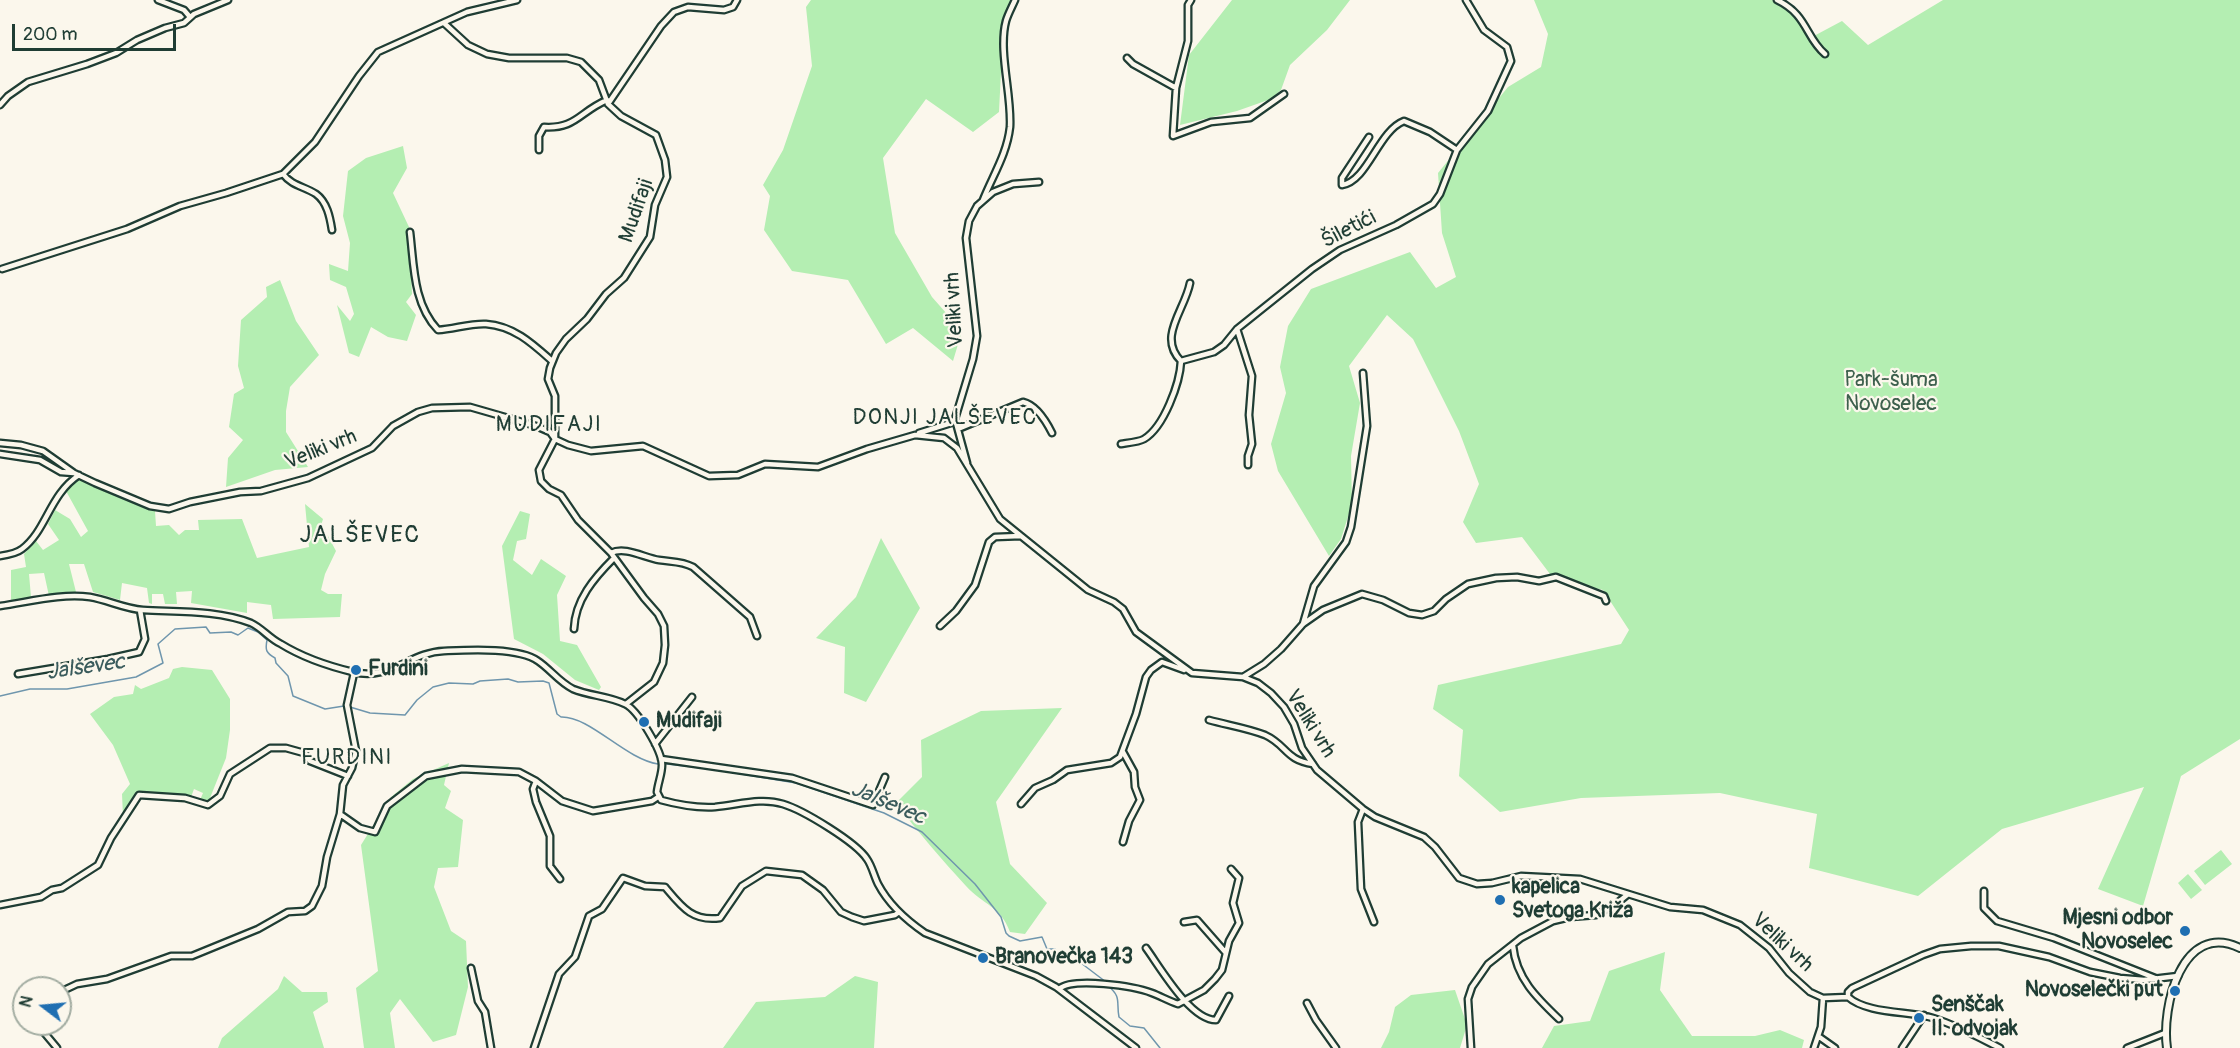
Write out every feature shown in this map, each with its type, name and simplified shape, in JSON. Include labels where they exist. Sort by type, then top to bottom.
[{"type":"street","points":[[158,0],[184,10],[190,17]]},
{"type":"street","points":[[0,105],[8,96],[28,82],[101,59],[156,32],[184,23],[190,17],[228,0]]},
{"type":"street","points":[[2,269],[126,229],[180,206],[226,194],[283,174],[315,142],[358,76],[378,52],[467,12],[517,0]]},
{"type":"street","points":[[539,150],[539,136],[544,127],[568,125],[595,105],[608,102],[661,26],[674,12],[688,8],[724,10],[733,7],[737,0]]},
{"type":"street","name":"Veliki vrh","points":[[983,201],[1000,166],[1009,130],[1005,22],[1015,0]]},
{"type":"street","points":[[1191,0],[1188,5],[1188,41],[1176,88],[1173,136],[1211,122],[1250,118],[1284,93]]},
{"type":"street","name":"Šiletići","points":[[1181,361],[1214,352],[1224,345],[1237,329],[1312,269],[1340,250],[1396,225],[1433,204],[1440,194],[1457,150],[1488,111],[1511,61],[1507,47],[1484,30],[1466,0]]},
{"type":"street","points":[[1777,0],[1790,7],[1798,15],[1825,54]]},
{"type":"street","name":"Mudifaji","points":[[444,23],[468,45],[487,54],[509,58],[567,58],[581,62],[598,80],[608,102],[621,116],[656,135],[664,160],[667,177],[655,205],[650,237],[624,278],[606,294],[587,319],[566,339],[552,361]]},
{"type":"street","points":[[1127,58],[1133,64],[1176,88]]},
{"type":"street","name":"Šiletići","points":[[1369,137],[1342,178],[1342,185],[1357,176],[1380,143],[1398,123],[1404,121],[1430,132],[1457,150]]},
{"type":"street","points":[[283,174],[290,182],[323,201],[329,214],[332,230]]},
{"type":"street","name":"Veliki vrh","points":[[969,470],[955,419],[973,359],[976,336],[966,238],[969,221],[977,206],[993,192],[1013,184],[1039,182]]},
{"type":"street","points":[[410,232],[416,285],[431,322],[438,330],[485,324],[505,327],[521,335],[552,361],[549,379],[555,396],[555,439],[539,470],[541,481],[549,489],[561,495],[578,520],[612,555],[658,614],[664,626],[663,663],[654,682],[626,704]]},
{"type":"street","points":[[1121,444],[1144,439],[1161,420],[1177,387],[1181,361],[1171,349],[1171,337],[1190,283]]},
{"type":"street","points":[[1237,329],[1252,376],[1249,415],[1252,444],[1248,465]]},
{"type":"street","points":[[1303,624],[1314,586],[1346,542],[1353,518],[1367,426],[1364,373]]},
{"type":"street","points":[[958,429],[1028,402],[1044,417],[1052,433]]},
{"type":"street","name":"Veliki vrh","points":[[0,443],[21,445],[43,451],[76,474],[150,506],[169,509],[190,502],[240,492],[261,491],[308,478],[372,448],[393,426],[418,412],[432,408],[477,409],[536,426],[550,432],[555,439],[568,445],[591,451],[643,446],[709,476],[724,477],[738,475],[765,464],[818,467],[867,448],[947,424],[955,419]]},
{"type":"street","name":"Veliki vrh","points":[[915,435],[938,437],[957,448],[995,514],[1088,590],[1114,602],[1123,609],[1136,632],[1192,673],[1243,677],[1258,684],[1284,707],[1294,724],[1302,748],[1313,764],[1375,817],[1424,837],[1435,847],[1456,875],[1465,881],[1477,884],[1492,883],[1521,876],[1580,879],[1671,907],[1703,910],[1740,925],[1769,948],[1789,973],[1810,992],[1823,998],[1848,997]]},
{"type":"street","name":"Veliki vrh","points":[[0,454],[40,460],[61,472],[76,474]]},
{"type":"street","points":[[0,556],[21,550],[37,533],[65,484],[76,474]]},
{"type":"street","points":[[940,626],[956,611],[975,585],[989,542],[995,537],[1021,536]]},
{"type":"street","points":[[574,629],[576,612],[583,596],[615,550],[660,560],[685,562],[750,617],[757,636]]},
{"type":"street","points":[[1243,677],[1264,664],[1303,624],[1323,610],[1362,594],[1383,600],[1409,613],[1422,615],[1434,611],[1446,599],[1468,584],[1496,578],[1517,577],[1539,581],[1556,577],[1604,596],[1606,601]]},
{"type":"street","points":[[0,606],[68,597],[90,597],[140,610],[190,612],[249,622],[282,645],[317,661],[354,673],[379,674],[396,669],[416,658],[441,651],[509,652],[525,655],[537,661],[553,676],[573,688],[626,704],[636,712],[655,744],[661,760],[658,797]]},
{"type":"street","points":[[18,674],[139,652],[145,639],[140,610]]},
{"type":"street","points":[[1021,804],[1035,788],[1053,780],[1067,770],[1111,764],[1120,758],[1150,670],[1162,662],[1192,673]]},
{"type":"street","points":[[72,986],[107,979],[171,956],[192,956],[258,929],[288,912],[305,911],[312,906],[322,886],[327,856],[340,814],[342,791],[356,751],[347,705],[354,673]]},
{"type":"street","points":[[655,744],[692,697]]},
{"type":"street","points":[[1209,720],[1263,735],[1272,739],[1296,761],[1313,764]]},
{"type":"street","points":[[0,905],[41,897],[52,890],[62,888],[98,865],[111,838],[139,795],[185,798],[208,805],[220,796],[230,774],[270,748],[286,748],[304,753],[310,761],[348,776]]},
{"type":"street","points":[[1123,752],[1134,772],[1135,787],[1140,800],[1129,821],[1123,842]]},
{"type":"street","points":[[661,760],[792,778],[873,805],[885,777]]},
{"type":"street","points":[[340,814],[360,828],[375,832],[387,806],[426,776],[462,769],[519,772],[536,781],[562,801],[593,811],[652,801],[658,797]]},
{"type":"street","points":[[536,781],[533,789],[536,802],[550,836],[550,866],[560,879]]},
{"type":"street","points":[[658,797],[675,804],[695,807],[770,801],[786,805],[861,851],[869,860],[883,894],[899,912],[925,933],[1036,976],[1059,989],[1136,1048]]},
{"type":"street","points":[[1363,809],[1358,822],[1361,890],[1374,922]]},
{"type":"street","points":[[1059,989],[1069,983],[1117,985],[1150,992],[1178,1004],[1204,990],[1222,970],[1229,941],[1239,923],[1233,903],[1239,878],[1231,869]]},
{"type":"street","points":[[534,1048],[559,974],[575,957],[589,916],[602,909],[623,878],[645,886],[665,887],[684,910],[709,919],[720,918],[742,886],[766,871],[802,875],[823,890],[841,912],[864,921],[895,915],[899,912]]},
{"type":"street","points":[[1984,891],[1984,908],[1997,921],[2054,938],[2155,978]]},
{"type":"street","points":[[1471,1048],[1468,999],[1472,987],[1488,964],[1521,938],[1553,921],[1596,915],[1627,895]]},
{"type":"street","points":[[1184,922],[1197,920],[1226,953]]},
{"type":"street","points":[[2167,1048],[2165,1033],[2172,995],[2183,963],[2207,944],[2226,944],[2240,948]]},
{"type":"street","points":[[1513,946],[1517,966],[1526,981],[1538,999],[1559,1019]]},
{"type":"street","points":[[2000,1048],[1948,1023],[1924,1016],[1874,1008],[1852,1001],[1848,997],[1848,992],[1852,988],[1923,955],[1940,949],[1971,946],[1999,946],[2049,957],[2090,972],[2120,978],[2144,980],[2178,976]]},
{"type":"street","points":[[1146,948],[1185,1001],[1203,1017],[1216,1020],[1229,996]]},
{"type":"street","points":[[471,968],[478,1001],[485,1012],[490,1048]]},
{"type":"street","points":[[1814,1048],[1818,1036],[1823,998]]},
{"type":"street","points":[[1307,1003],[1336,1048]]},
{"type":"street","points":[[1902,1048],[1924,1016]]},
{"type":"street","points":[[2127,1048],[2165,1033]]},
{"type":"street","points":[[47,1036],[57,1048]]},
{"type":"street","points":[[1818,1036],[1834,1048]]},
{"type":"green space","points":[[811,0],[1014,0],[1002,52],[999,112],[973,132],[926,99],[883,158],[895,233],[932,297],[962,331],[953,361],[913,328],[886,344],[848,280],[792,271],[764,230],[770,196],[763,185],[783,150],[812,66],[806,7]]},
{"type":"green space","points":[[1232,0],[1350,0],[1327,30],[1290,65],[1281,90],[1271,99],[1237,111],[1180,125],[1189,55]]},
{"type":"green space","name":"Park-šuma Novoselec","points":[[1534,0],[1772,0],[1794,11],[1812,37],[1842,21],[1868,45],[1943,0],[2240,0],[2240,739],[2181,776],[2143,906],[2098,889],[2144,787],[2002,829],[1918,896],[1809,868],[1817,814],[1720,793],[1581,798],[1500,812],[1459,776],[1463,730],[1433,709],[1438,685],[1621,644],[1629,630],[1603,590],[1553,578],[1522,537],[1476,543],[1463,522],[1479,484],[1459,431],[1413,339],[1387,315],[1349,366],[1360,403],[1351,456],[1352,504],[1341,539],[1329,556],[1278,471],[1271,444],[1286,393],[1280,367],[1288,326],[1311,289],[1410,252],[1436,288],[1456,277],[1442,233],[1438,173],[1508,87],[1541,67],[1548,34]]},
{"type":"green space","points":[[403,146],[407,168],[393,193],[409,227],[412,294],[406,302],[416,315],[407,341],[388,337],[371,327],[359,357],[349,353],[337,305],[350,321],[354,314],[346,287],[330,280],[329,264],[348,271],[350,243],[343,216],[348,171],[366,158]]},
{"type":"green space","points":[[280,280],[296,321],[319,355],[290,387],[286,411],[286,432],[308,467],[275,470],[226,487],[228,458],[243,440],[229,427],[234,394],[244,388],[238,366],[241,320],[267,297],[266,287]]},
{"type":"green space","points":[[81,479],[155,511],[156,526],[169,525],[179,535],[185,530],[199,530],[198,520],[242,519],[257,558],[309,547],[305,504],[323,519],[320,529],[328,536],[336,551],[325,574],[321,590],[328,594],[342,594],[340,617],[273,619],[271,605],[247,602],[247,613],[191,603],[192,591],[176,592],[177,604],[165,604],[163,594],[152,594],[152,604],[149,603],[147,588],[122,583],[120,600],[93,592],[84,564],[69,564],[76,592],[49,596],[44,573],[29,574],[31,597],[11,601],[11,570],[26,567],[24,554],[36,541],[43,550],[59,540],[48,524],[55,510],[70,519],[81,537],[88,531],[66,491],[73,483]]},
{"type":"green space","points":[[520,511],[530,514],[526,539],[517,541],[513,560],[532,575],[541,559],[566,576],[557,595],[560,641],[577,645],[601,687],[599,690],[575,680],[543,654],[514,639],[502,546]]},
{"type":"green space","points":[[881,538],[920,608],[866,702],[844,693],[845,647],[816,638],[856,597]]},
{"type":"green space","points":[[182,667],[212,670],[230,699],[230,730],[226,758],[208,803],[200,800],[203,793],[194,789],[191,797],[138,793],[123,816],[122,794],[130,784],[113,745],[90,714],[114,697],[133,694],[135,685],[141,689],[169,678],[173,669]]},
{"type":"green space","points":[[1062,708],[996,802],[1010,864],[1047,903],[1025,934],[1010,932],[1001,916],[966,886],[896,803],[922,777],[921,740],[981,711]]},
{"type":"green space","points":[[449,763],[444,785],[451,791],[445,808],[463,820],[458,867],[438,868],[434,887],[451,931],[466,941],[468,987],[456,1035],[433,1042],[400,999],[390,1013],[395,1048],[364,1048],[356,988],[378,971],[361,845],[391,797],[413,779]]},
{"type":"green space","points":[[2221,850],[2232,864],[2205,885],[2194,871]]},
{"type":"green space","points":[[2188,874],[2202,890],[2191,899],[2178,883]]},
{"type":"green space","points":[[1665,952],[1660,990],[1692,1036],[1755,1036],[1780,1030],[1804,1040],[1802,1048],[1542,1048],[1554,1026],[1590,1021],[1609,971]]},
{"type":"green space","points":[[284,976],[302,992],[327,992],[328,1002],[313,1012],[324,1048],[218,1048],[222,1038],[278,989]]},
{"type":"green space","points":[[855,976],[878,982],[874,1048],[723,1048],[756,1002],[825,997]]},
{"type":"green space","points":[[1455,990],[1467,1025],[1460,1048],[1381,1048],[1389,1032],[1395,1007],[1411,995]]},
{"type":"waterway","name":"Jalševec","points":[[0,696],[30,689],[67,689],[136,677],[163,663],[158,644],[175,629],[206,627],[210,633],[231,632],[238,635],[248,628],[258,632],[267,640],[267,651],[288,676],[293,696],[325,709],[344,706]]},
{"type":"waterway","name":"Jalševec","points":[[350,707],[370,713],[405,715],[417,700],[433,687],[449,683],[473,684],[480,681],[508,679],[518,682],[543,681],[549,683],[557,714],[561,717],[584,723],[633,754],[658,764]]},
{"type":"waterway","name":"Jalševec","points":[[667,764],[796,783],[884,813],[922,832],[975,884],[1001,917],[1009,936],[1020,941],[1042,937],[1047,949],[1055,949],[1059,954],[1081,963],[1106,982]]},
{"type":"waterway","name":"Jalševec","points":[[1108,986],[1117,997],[1119,1017],[1130,1026],[1144,1028],[1160,1048]]},
{"type":"place","name":"Furdini","points":[[356,670]]},
{"type":"place","name":"Mudifaji","points":[[644,722]]},
{"type":"place","name":"kapelica Svetoga Križa","points":[[1500,900]]},
{"type":"place","name":"Mjesni odbor Novoselec","points":[[2185,931]]},
{"type":"place","name":"Branovečka 143","points":[[983,958]]},
{"type":"place","name":"Novoselečki put","points":[[2175,991]]},
{"type":"place","name":"Senščak II. odvojak","points":[[1919,1018]]},
{"type":"district","name":"DONJI JALŠEVEC","points":[[945,418]]},
{"type":"district","name":"MUDIFAJI","points":[[549,425]]},
{"type":"district","name":"JALŠEVEC","points":[[360,536]]},
{"type":"district","name":"FURDINI","points":[[347,758]]}]
